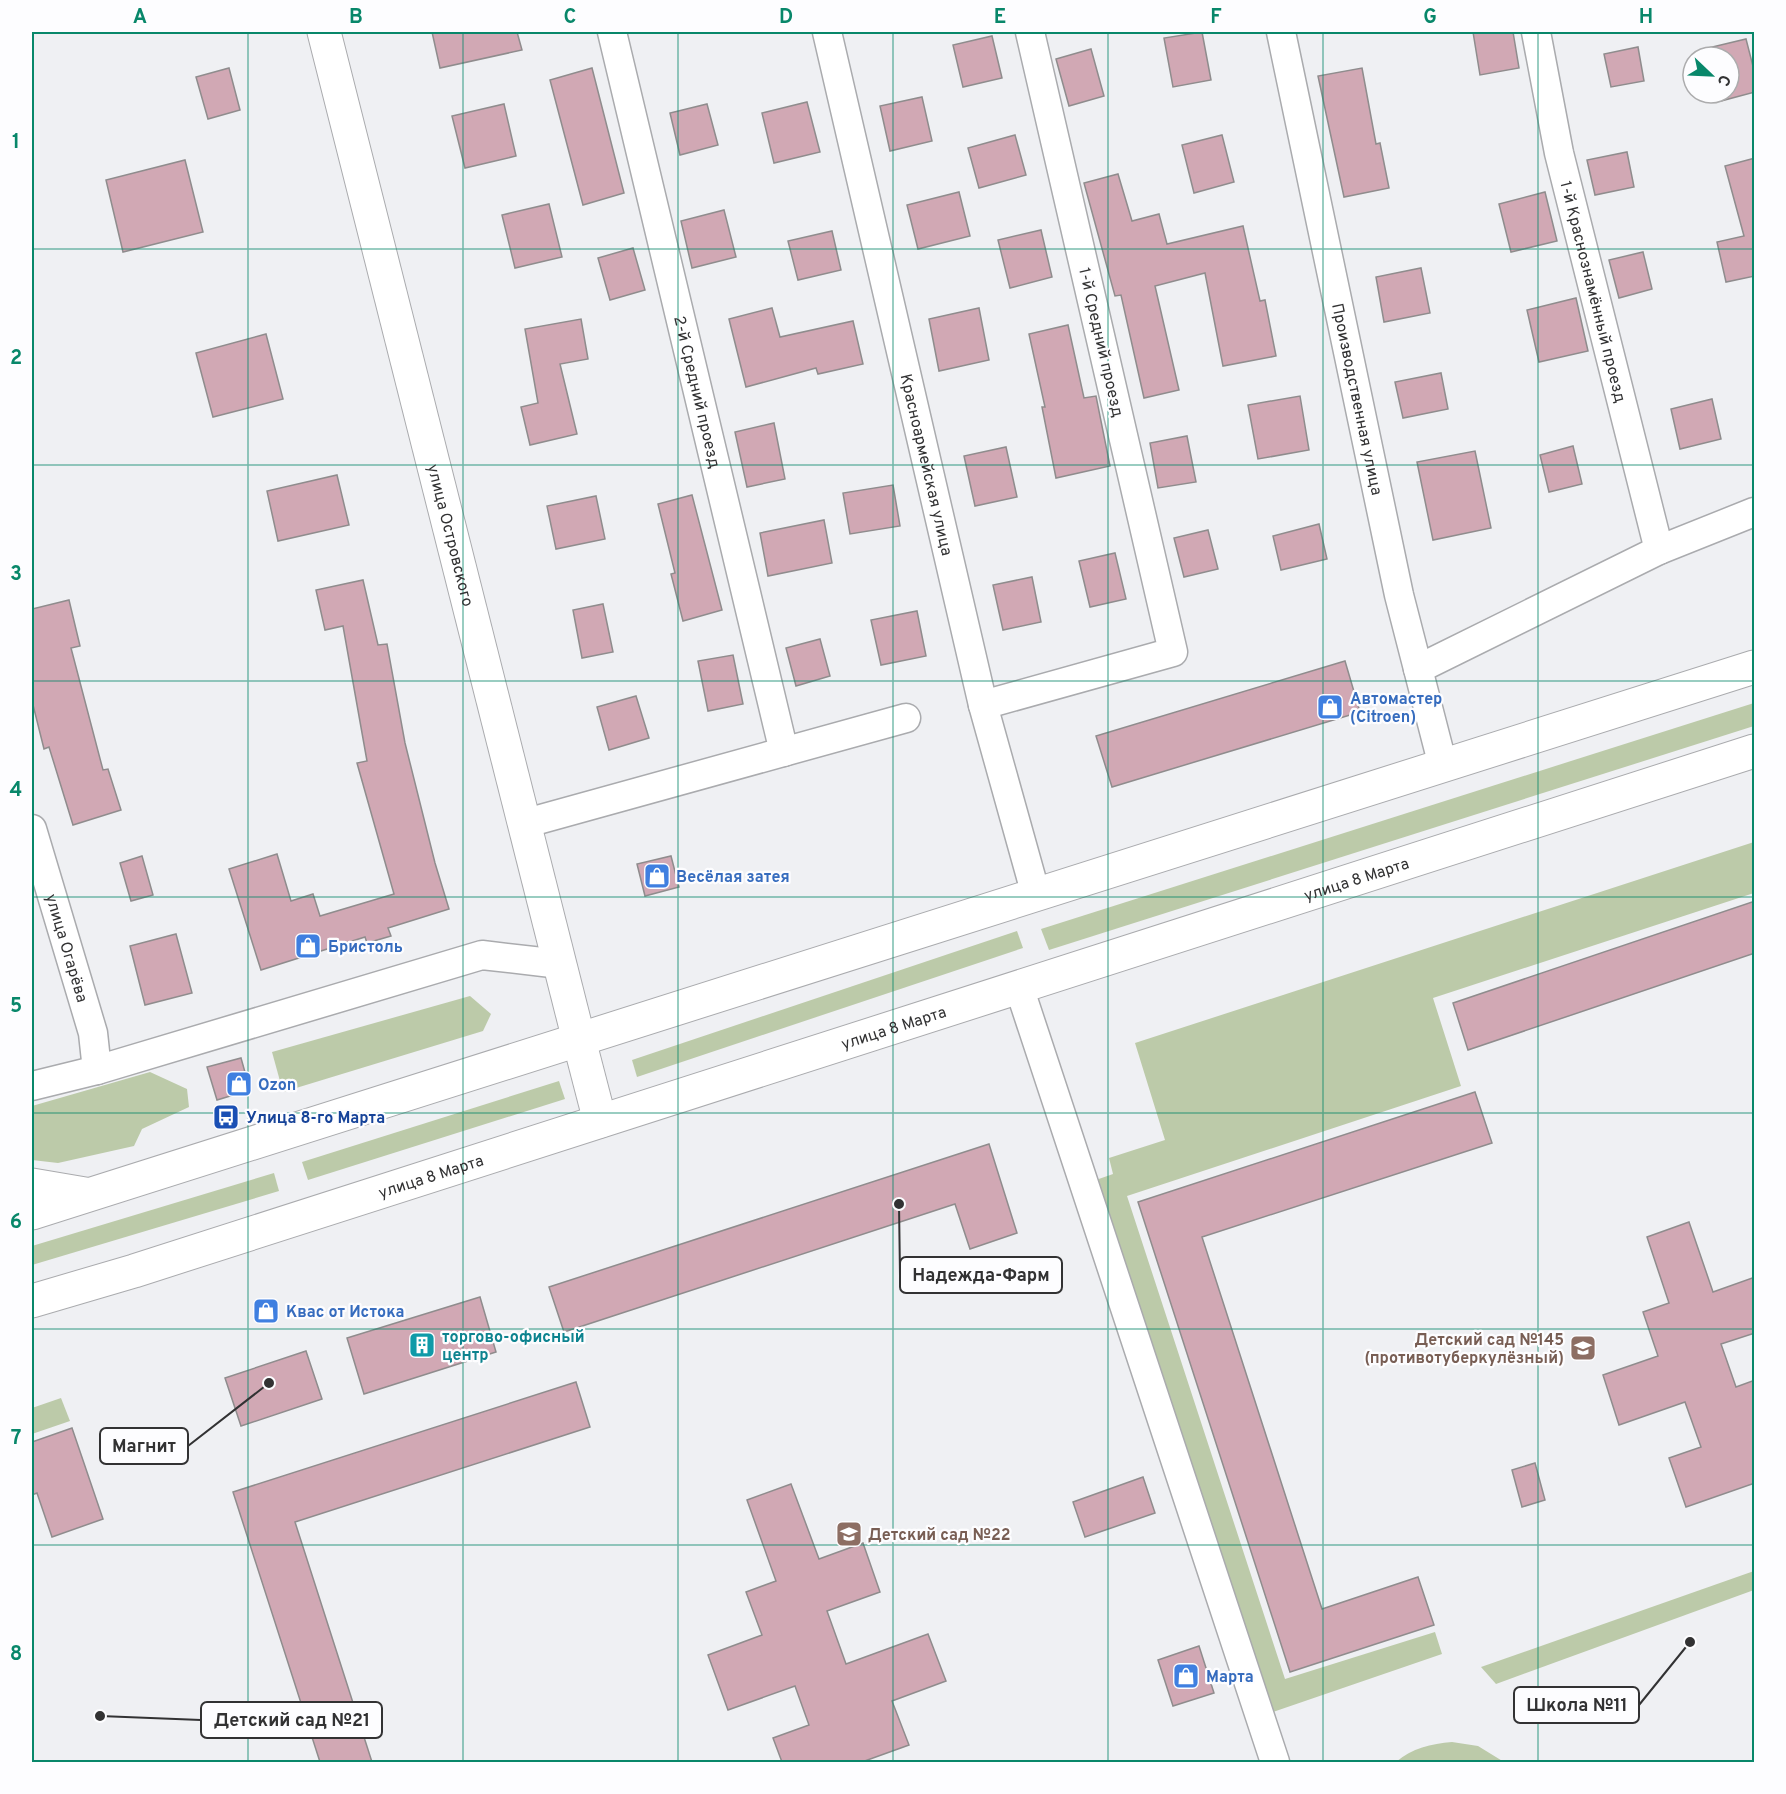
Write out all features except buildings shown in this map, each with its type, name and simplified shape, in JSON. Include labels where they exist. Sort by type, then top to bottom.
[{"type":"main road","name":"улица Островского","points":[[324,32],[600,1121]]},
{"type":"main road","points":[[32,1213],[1755,667]]},
{"type":"main road","name":"улица 8 Марта","points":[[32,1301],[144,1268],[1755,751]]},
{"type":"main road","points":[[32,1185],[90,1195]]},
{"type":"street","name":"2-й Средний проезд","points":[[612,32],[784,752]]},
{"type":"street","name":"Красноармейская улица","points":[[827,32],[983,705],[1036,895]]},
{"type":"street","name":"1-й Средний проезд","points":[[983,705],[1173,652],[1030,32]]},
{"type":"street","name":"Производственная улица","points":[[1281,32],[1397,583],[1443,766]]},
{"type":"street","name":"1-й Краснознамённый проезд","points":[[1536,32],[1559,153],[1659,550]]},
{"type":"street","points":[[1418,669],[1659,550],[1755,513]]},
{"type":"street","points":[[523,824],[906,718]]},
{"type":"street","name":"улица Огарёва","points":[[32,829],[93,1033],[97,1070]]},
{"type":"street","points":[[32,1086],[97,1070],[482,955],[560,964]]},
{"type":"street","points":[[1019,987],[1275,1762]]},
{"type":"green space","points":[[1754,703],[1754,726],[1049,950],[1041,929]]},
{"type":"green space","points":[[1754,842],[1754,893],[1433,998],[1461,1086],[1127,1196],[1285,1679],[1435,1632],[1442,1654],[1273,1712],[1093,1181],[1113,1174],[1109,1158],[1165,1140],[1135,1043]]},
{"type":"green space","points":[[1017,931],[1023,948],[637,1077],[632,1060]]},
{"type":"green space","points":[[470,996],[491,1014],[483,1031],[283,1092],[272,1052]]},
{"type":"green space","points":[[150,1072],[187,1089],[189,1107],[142,1129],[134,1146],[58,1163],[32,1160],[32,1106]]},
{"type":"green space","points":[[559,1081],[565,1099],[308,1180],[302,1162]]},
{"type":"green space","points":[[274,1173],[279,1191],[32,1265],[32,1246]]},
{"type":"green space","points":[[61,1398],[70,1421],[32,1434],[32,1408]]},
{"type":"green space","points":[[1754,1571],[1754,1590],[1496,1684],[1481,1667]]},
{"type":"green space","points":[[1452,1742],[1478,1746],[1504,1762],[1396,1762],[1422,1748]]},
{"type":"place","name":"Автомастер (Citroen)","points":[[1330,707]]},
{"type":"place","name":"Весёлая затея","points":[[657,876]]},
{"type":"place","name":"Бристоль","points":[[308,946]]},
{"type":"place","name":"Ozon","points":[[239,1084]]},
{"type":"place","name":"Улица 8-го Марта","points":[[226,1117]]},
{"type":"place","name":"Надежда-Фарм","points":[[899,1204]]},
{"type":"place","name":"Квас от Истока","points":[[266,1311]]},
{"type":"place","name":"торгово-офисный центр","points":[[422,1345]]},
{"type":"place","name":"Детский сад №145 (противотуберкулёзный)","points":[[1583,1348]]},
{"type":"place","name":"Магнит","points":[[269,1383]]},
{"type":"place","name":"Детский сад №22","points":[[849,1534]]},
{"type":"place","name":"Школа №11","points":[[1690,1642]]},
{"type":"place","name":"Марта","points":[[1186,1676]]},
{"type":"place","name":"Детский сад №21","points":[[100,1716]]}]
